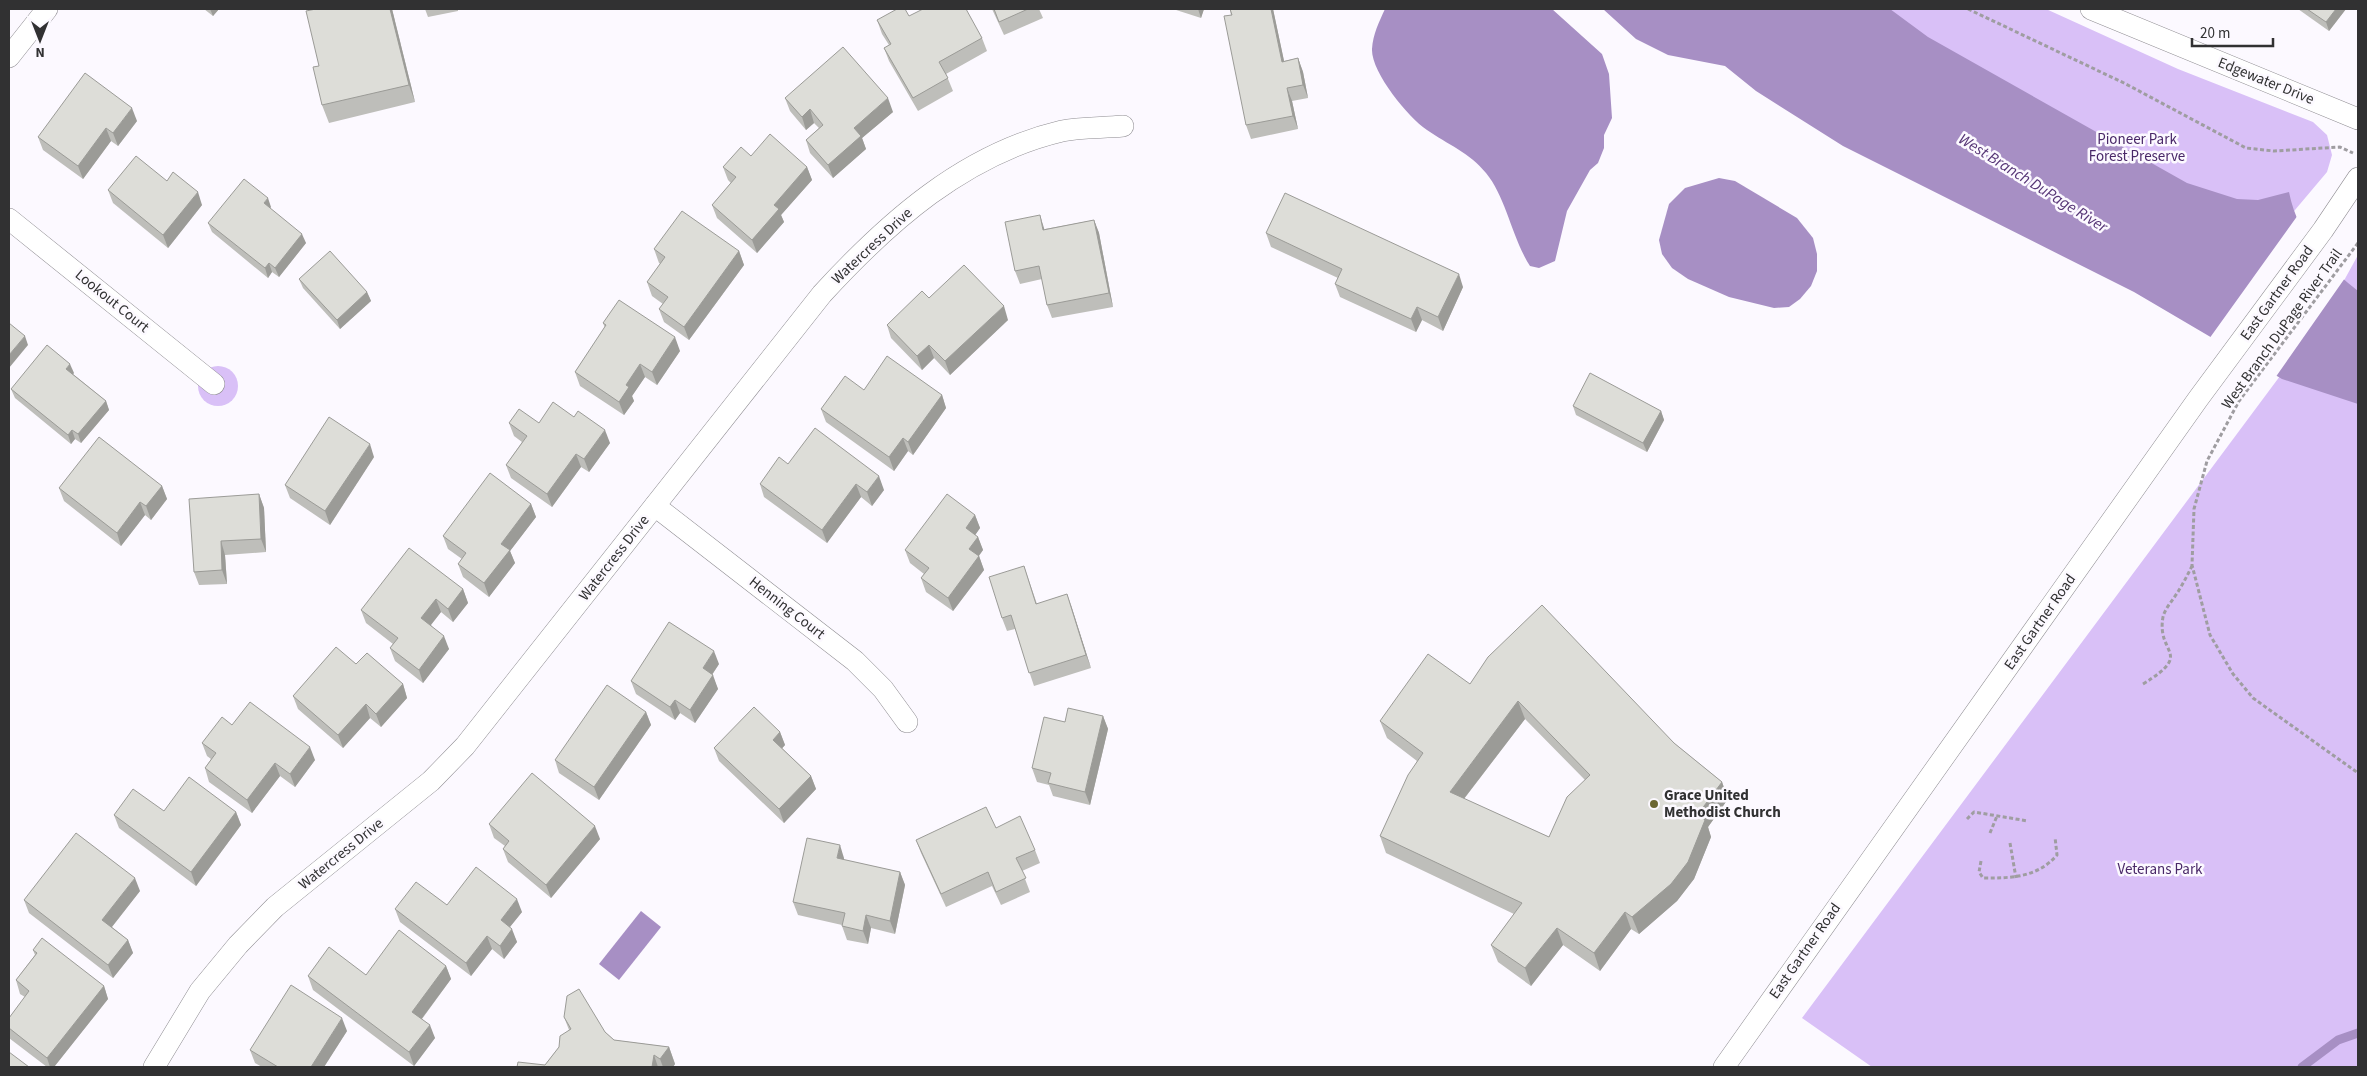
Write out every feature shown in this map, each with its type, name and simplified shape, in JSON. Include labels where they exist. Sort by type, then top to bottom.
[{"type":"street","points":[[9,58],[48,9]]},
{"type":"street","name":"Edgewater Drive","points":[[2091,9],[2358,119]]},
{"type":"street","name":"Watercress Drive","points":[[154,1067],[200,992],[238,945],[276,908],[430,781],[465,746],[822,294],[853,260],[891,224],[938,188],[988,157],[1062,131],[1123,126]]},
{"type":"street","name":"East Gartner Road","points":[[1724,1067],[2198,399],[2323,230],[2358,178]]},
{"type":"street","name":"Lookout Court","points":[[9,219],[214,384]]},
{"type":"street","name":"Henning Court","points":[[655,506],[855,661],[883,689],[907,722]]},
{"type":"path","points":[[1968,9],[2124,83],[2246,148],[2274,151],[2340,147],[2358,156]]},
{"type":"path","name":"West Branch DuPage River Trail","points":[[2358,243],[2239,401],[2207,462],[2194,509],[2192,566],[2210,635],[2233,674],[2253,698],[2358,773]]},
{"type":"path","points":[[2143,684],[2163,672],[2169,663],[2171,654],[2162,630],[2163,614],[2192,566]]},
{"type":"path","points":[[1967,819],[1974,812],[2028,821]]},
{"type":"path","points":[[1990,832],[1997,816]]},
{"type":"path","points":[[1981,861],[1979,872],[1983,878],[2016,878],[2049,864],[2057,855],[2055,837]]},
{"type":"path","points":[[2010,843],[2016,878]]},
{"type":"green space","name":"Pioneer Park Forest Preserve","points":[[1785,9],[2046,9],[2178,69],[2313,122],[2327,135],[2332,155],[2327,172],[2295,210],[2244,283]]},
{"type":"green space","name":"Veterans Park","points":[[2358,255],[2358,1067],[1872,1067],[1802,1018],[2324,317]]},
{"type":"green space","points":[[218,366],[232,372],[238,386],[232,400],[218,406],[204,400],[198,386],[204,372]]},
{"type":"water","points":[[1385,9],[1552,9],[1602,54],[1609,74],[1612,118],[1604,135],[1604,148],[1598,163],[1590,170],[1567,211],[1555,261],[1539,268],[1530,266],[1518,243],[1499,194],[1486,173],[1466,154],[1419,124],[1392,93],[1373,59],[1372,49],[1375,33]]},
{"type":"water","name":"West Branch DuPage River","points":[[1603,9],[1890,9],[1928,37],[2187,183],[2237,199],[2258,200],[2289,192],[2299,222],[2314,247],[2334,270],[2358,291],[2358,404],[2282,379],[2134,292],[1843,146],[1756,91],[1725,66],[1668,55],[1636,39]]},
{"type":"water","points":[[1719,178],[1735,181],[1797,218],[1813,238],[1817,254],[1817,271],[1811,286],[1800,299],[1789,307],[1774,308],[1729,297],[1688,279],[1672,268],[1662,254],[1659,240],[1669,204],[1685,188]]},
{"type":"water","points":[[641,911],[661,927],[619,980],[599,964]]},
{"type":"pier","points":[[2298,215],[2316,249],[2345,278],[2275,378],[2209,339]]},
{"type":"building","points":[[316,9],[390,9],[409,85],[322,105],[313,67],[319,66],[306,11]]},
{"type":"building","points":[[897,9],[905,9],[909,16],[923,9],[966,9],[982,38],[939,62],[948,78],[913,98],[884,48],[891,44],[877,20]]},
{"type":"building","points":[[994,9],[1028,9],[999,22]]},
{"type":"building","points":[[1230,9],[1271,9],[1282,62],[1298,58],[1303,85],[1287,88],[1293,116],[1246,125],[1224,16],[1232,15]]},
{"type":"building","points":[[2307,9],[2336,9],[2326,22]]},
{"type":"building","points":[[843,47],[888,98],[854,128],[861,136],[828,165],[806,140],[823,125],[810,109],[802,117],[785,98]]},
{"type":"building","points":[[85,73],[132,108],[113,133],[106,128],[78,166],[38,137]]},
{"type":"building","points":[[770,134],[807,167],[774,205],[779,209],[752,240],[712,205],[736,177],[723,167],[741,147],[751,156]]},
{"type":"building","points":[[136,156],[167,181],[173,172],[198,192],[163,235],[108,190]]},
{"type":"building","points":[[244,179],[268,198],[264,203],[302,234],[275,268],[269,263],[265,268],[208,223]]},
{"type":"building","points":[[1285,193],[1459,274],[1438,317],[1417,307],[1411,319],[1335,284],[1342,269],[1266,233]]},
{"type":"building","points":[[682,211],[739,251],[684,327],[659,309],[668,297],[647,282],[665,257],[654,249]]},
{"type":"building","points":[[1040,215],[1043,230],[1094,220],[1109,293],[1047,305],[1039,266],[1015,271],[1005,222]]},
{"type":"building","points":[[330,251],[367,292],[337,320],[299,279]]},
{"type":"building","points":[[964,265],[1004,306],[945,361],[929,345],[917,356],[887,325],[922,291],[929,298]]},
{"type":"building","points":[[619,300],[675,337],[652,372],[640,364],[626,385],[629,387],[619,402],[575,372],[606,325],[603,323]]},
{"type":"building","points":[[9,323],[25,336],[9,355]]},
{"type":"building","points":[[47,345],[70,364],[66,369],[106,401],[78,434],[72,430],[68,435],[11,389]]},
{"type":"building","points":[[887,356],[942,395],[908,442],[903,438],[889,457],[821,409],[845,376],[864,390]]},
{"type":"building","points":[[1590,373],[1661,411],[1643,443],[1573,406]]},
{"type":"building","points":[[553,402],[574,417],[578,411],[605,430],[584,459],[576,454],[547,494],[506,465],[527,436],[509,423],[519,409],[539,423]]},
{"type":"building","points":[[329,417],[370,444],[325,511],[285,485]]},
{"type":"building","points":[[815,428],[879,476],[867,492],[856,484],[822,530],[760,484],[779,457],[788,464]]},
{"type":"building","points":[[99,437],[162,486],[146,506],[140,502],[117,533],[59,488]]},
{"type":"building","points":[[490,473],[531,504],[501,544],[510,550],[484,583],[458,564],[466,553],[443,536]]},
{"type":"building","points":[[259,494],[261,539],[221,541],[222,570],[194,572],[189,499]]},
{"type":"building","points":[[947,494],[975,515],[966,528],[978,537],[969,549],[979,556],[948,598],[921,578],[929,568],[905,550]]},
{"type":"building","points":[[409,548],[463,589],[448,609],[436,599],[421,618],[444,636],[419,670],[390,648],[398,638],[361,610]]},
{"type":"building","points":[[1024,566],[1036,604],[1067,594],[1086,655],[1029,673],[1011,615],[1002,618],[989,577]]},
{"type":"building","name":"Grace United Methodist Church","points":[[1542,605],[1674,743],[1722,782],[1698,814],[1705,820],[1688,862],[1671,884],[1632,917],[1625,912],[1594,953],[1557,928],[1525,968],[1491,945],[1522,903],[1380,836],[1408,775],[1423,753],[1380,721],[1428,654],[1470,684],[1488,657]],"holes":[[[1518,701],[1590,775],[1567,797],[1549,837],[1450,792]]]},
{"type":"building","points":[[669,622],[714,651],[703,668],[713,675],[690,710],[675,700],[670,707],[631,681]]},
{"type":"building","points":[[336,647],[356,664],[367,653],[403,684],[376,714],[366,704],[338,735],[293,696]]},
{"type":"building","points":[[607,685],[646,712],[594,787],[555,760]]},
{"type":"building","points":[[250,702],[310,747],[290,774],[275,763],[247,800],[205,768],[216,753],[202,743],[222,717],[232,725]]},
{"type":"building","points":[[754,707],[780,732],[773,740],[811,776],[779,809],[714,748]]},
{"type":"building","points":[[1068,708],[1103,716],[1085,792],[1048,783],[1051,773],[1032,768],[1044,717],[1065,722]]},
{"type":"building","points":[[532,773],[595,826],[546,885],[503,849],[509,841],[489,824]]},
{"type":"building","points":[[189,777],[236,812],[191,872],[114,815],[133,789],[164,811]]},
{"type":"building","points":[[986,807],[996,828],[1020,816],[1035,850],[1016,858],[1026,878],[996,892],[988,872],[941,894],[916,840]]},
{"type":"building","points":[[76,833],[135,878],[102,920],[128,940],[108,965],[24,900]]},
{"type":"building","points":[[807,838],[840,845],[837,858],[900,872],[890,921],[866,915],[863,931],[842,926],[845,913],[793,902]]},
{"type":"building","points":[[476,867],[517,899],[501,920],[512,929],[500,946],[487,936],[466,963],[395,909],[416,882],[447,905]]},
{"type":"building","points":[[399,930],[446,966],[412,1012],[430,1025],[409,1052],[308,976],[329,947],[366,975]]},
{"type":"building","points":[[42,938],[104,986],[47,1058],[9,1028],[9,1018],[29,991],[16,980],[37,953],[33,950]]},
{"type":"building","points":[[291,985],[342,1018],[311,1067],[278,1067],[250,1050]]},
{"type":"building","points":[[579,989],[605,1032],[614,1040],[669,1047],[660,1059],[654,1055],[652,1067],[517,1067],[518,1062],[545,1065],[559,1047],[560,1036],[571,1029],[564,1017],[567,996]]},
{"type":"building","points":[[9,1052],[29,1067],[9,1067]]},
{"type":"waterway","points":[[2302,1067],[2338,1040],[2358,1033]]},
{"type":"place","name":"Grace United Methodist Church","points":[[1654,804]]}]
